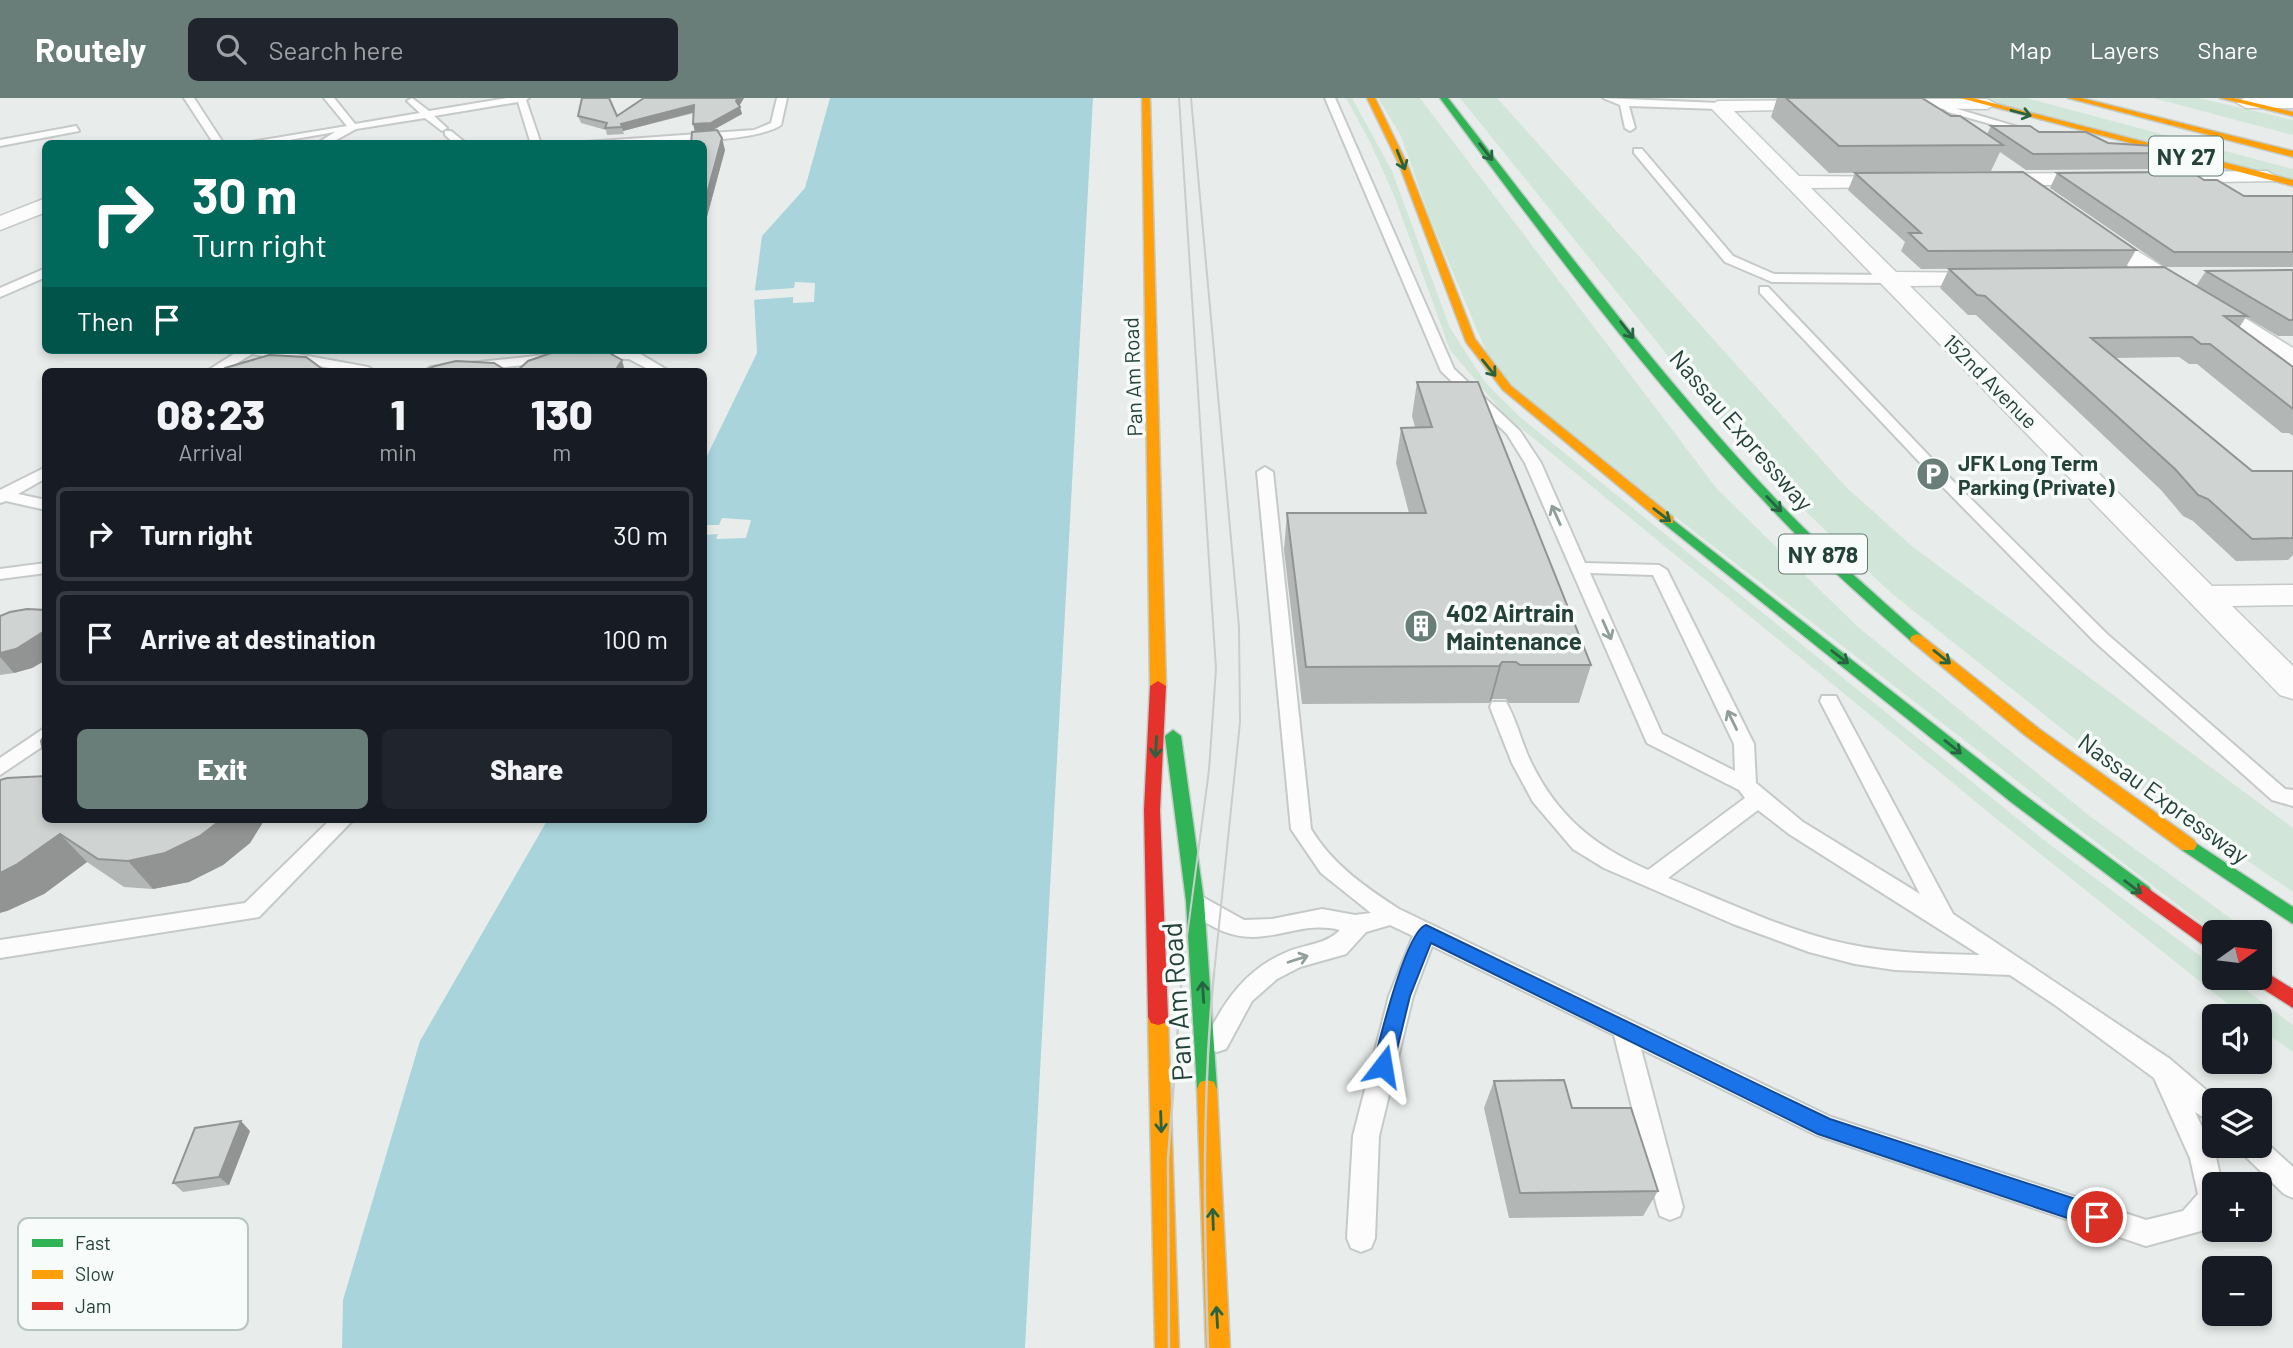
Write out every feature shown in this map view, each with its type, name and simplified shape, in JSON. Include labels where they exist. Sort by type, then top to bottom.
[{"type":"main road","name":"Pan Am Road","points":[[1146,98],[1160,655],[1152,810],[1167,1348]]},
{"type":"main road","points":[[1371,98],[1402,164],[1463,327],[1480,356],[1507,388],[1551,427],[2017,798],[2202,935]]},
{"type":"main road","name":"Nassau Expressway","points":[[1444,98],[1704,427],[1823,554],[1937,654],[2034,731],[2148,816],[2293,917]]},
{"type":"main road","name":"NY 27","points":[[1964,98],[2293,183]]},
{"type":"main road","points":[[2072,98],[2293,155]]},
{"type":"main road","points":[[2113,98],[2293,144]]},
{"type":"main road","points":[[2224,98],[2293,114]]},
{"type":"main road","points":[[2201,113],[2293,137]]},
{"type":"main road","name":"Pan Am Road","points":[[1160,655],[1195,901],[1207,1060],[1218,1348]]},
{"type":"main road","points":[[2272,985],[2293,1000]]},
{"type":"street","points":[[1718,106],[1853,105],[1908,101],[1987,104]]},
{"type":"street","points":[[1908,101],[1955,133]]},
{"type":"street","points":[[2246,103],[2293,103]]},
{"type":"street","name":"152nd Avenue","points":[[1718,106],[2293,687]]},
{"type":"street","points":[[1990,157],[2056,204]]},
{"type":"street","points":[[1970,180],[2267,177]]},
{"type":"street","points":[[1793,182],[1917,181]]},
{"type":"street","points":[[0,224],[42,206]]},
{"type":"street","points":[[2078,220],[2159,277],[2293,359]]},
{"type":"street","points":[[2115,277],[2204,277]]},
{"type":"street","points":[[1890,279],[2022,278]]},
{"type":"street","points":[[2203,596],[2293,595]]},
{"type":"lane","points":[[189,98],[216,140]]},
{"type":"lane","points":[[332,98],[352,127]]},
{"type":"lane","points":[[269,140],[522,98],[535,140]]},
{"type":"lane","points":[[633,140],[756,133],[776,125],[782,98]]},
{"type":"lane","points":[[1330,98],[1448,371],[1513,431],[1533,463],[1654,738],[1752,792],[1796,828],[2015,965],[2161,1067],[2202,1102]]},
{"type":"lane","points":[[1608,98],[1624,103],[1718,106]]},
{"type":"lane","points":[[412,101],[457,140]]},
{"type":"lane","points":[[1624,103],[1630,128]]},
{"type":"lane","points":[[1942,104],[1951,110],[2044,136]]},
{"type":"lane","points":[[328,140],[352,127]]},
{"type":"lane","points":[[0,143],[76,129]]},
{"type":"lane","points":[[1990,133],[2032,133]]},
{"type":"lane","points":[[2087,142],[2095,142],[2104,135]]},
{"type":"lane","points":[[1638,151],[1729,259],[1772,278],[1890,279]]},
{"type":"lane","points":[[0,293],[42,274]]},
{"type":"lane","points":[[1764,290],[1948,484],[2101,638],[2280,795],[2293,798]]},
{"type":"lane","points":[[219,368],[244,354]]},
{"type":"lane","points":[[273,354],[351,368]]},
{"type":"lane","points":[[458,368],[595,354],[632,355],[656,368]]},
{"type":"lane","points":[[1265,472],[1301,829],[1312,851],[1358,895],[1391,915],[1825,1127],[2146,1233],[2191,1222],[2212,1198],[2203,1157],[2161,1067]]},
{"type":"lane","points":[[1,496],[42,473]]},
{"type":"lane","points":[[1,496],[42,504]]},
{"type":"lane","points":[[1579,568],[1659,569],[1744,744],[1752,792]]},
{"type":"lane","points":[[0,574],[42,569]]},
{"type":"lane","points":[[1829,701],[1945,921]]},
{"type":"lane","points":[[1499,707],[1512,748],[1543,804],[1582,845],[1650,880],[1769,929],[1853,954],[1917,963],[2015,965]]},
{"type":"lane","points":[[0,768],[42,737]]},
{"type":"lane","points":[[1650,880],[1752,792]]},
{"type":"lane","points":[[0,949],[251,911],[340,823]]},
{"type":"lane","points":[[1195,901],[1218,920],[1252,931],[1281,929],[1324,918],[1360,924],[1391,915]]},
{"type":"lane","points":[[1207,1060],[1233,1010],[1256,983],[1281,965],[1338,947],[1360,924]]},
{"type":"lane","points":[[1361,1238],[1366,1136],[1401,996],[1426,932]]},
{"type":"lane","points":[[1623,1029],[1670,1207]]},
{"type":"lane","points":[[2265,1158],[2293,1185]]},
{"type":"green space","points":[[1346,98],[1352,98],[1392,171],[1450,328],[1485,382],[1520,417],[2049,844],[2202,957],[2202,983],[1999,821],[1505,415],[1450,350],[1395,198],[1371,144]]},
{"type":"green space","points":[[1378,98],[1420,98],[1718,490],[1858,627],[2091,817],[2233,920],[2202,920],[2202,924],[1537,410],[1492,365],[1429,216],[1401,136]]},
{"type":"green space","points":[[1460,98],[1497,98],[1846,487],[1913,547],[2293,828],[2293,892],[2119,774],[1891,593],[1779,486],[1711,409]]},
{"type":"green space","points":[[1976,98],[2026,98],[2293,169],[2293,179]]},
{"type":"green space","points":[[2153,98],[2198,98],[2293,120],[2293,135]]},
{"type":"green space","points":[[2210,990],[2246,990],[2265,1004],[2228,1004]]},
{"type":"green space","points":[[2272,1009],[2293,1025],[2293,1052],[2272,1037]]},
{"type":"water","points":[[830,98],[1093,98],[1025,1348],[342,1348],[343,1300],[420,1041],[546,823],[707,823],[707,456],[757,353],[754,297],[762,236],[805,188]]},
{"type":"pier","points":[[795,282],[815,283],[814,302],[793,303],[793,297],[751,300],[751,291],[794,288]]},
{"type":"pier","points":[[722,518],[751,520],[746,538],[716,539],[718,534],[707,535],[707,525],[719,525]]},
{"type":"building","points":[[582,98],[609,98],[617,116],[644,98],[738,98],[736,101],[740,107],[711,123],[693,124],[694,105],[621,124],[622,127],[605,128],[607,123],[578,116]]},
{"type":"building","points":[[1786,98],[1922,98],[1951,116],[1960,116],[2003,145],[1839,146]]},
{"type":"building","points":[[1991,126],[2030,126],[2039,132],[2086,132],[2108,143],[2153,146],[2166,153],[2033,154]]},
{"type":"building","points":[[717,130],[722,138],[707,194],[707,140],[691,140],[692,132]]},
{"type":"building","points":[[2023,172],[2136,250],[1928,251],[1909,233],[1921,233],[1855,173]]},
{"type":"building","points":[[2192,172],[2204,180],[2217,180],[2244,196],[2293,196],[2293,252],[2174,252],[2057,173]]},
{"type":"building","points":[[2164,267],[2247,316],[2224,316],[2293,367],[2293,409],[2210,344],[2201,344],[2192,337],[2091,338],[2252,471],[2293,471],[2293,538],[2252,539],[2208,499],[2198,495],[2175,469],[1985,296],[1977,295],[1949,269]]},
{"type":"building","points":[[2293,270],[2293,320],[2206,271]]},
{"type":"building","points":[[548,354],[611,354],[622,360],[617,368],[520,368],[528,361]]},
{"type":"building","points":[[269,355],[306,357],[321,368],[225,368]]},
{"type":"building","points":[[456,361],[494,363],[502,368],[430,368]]},
{"type":"building","name":"402 Airtrain Maintenance","points":[[1417,382],[1478,382],[1591,665],[1520,665],[1516,662],[1502,662],[1499,666],[1306,667],[1287,513],[1426,513],[1401,428],[1432,427]]},
{"type":"building","points":[[42,610],[42,633],[16,649],[0,653],[0,616],[10,612]]},
{"type":"building","points":[[42,776],[42,823],[217,823],[200,836],[165,853],[128,861],[98,859],[60,834],[0,873],[0,780]]},
{"type":"building","points":[[1564,1080],[1572,1108],[1631,1108],[1658,1191],[1520,1193],[1494,1081]]},
{"type":"building","points":[[241,1121],[219,1177],[173,1183],[195,1128]]},
{"type":"tram line","points":[[1179,98],[1216,669],[1209,770],[1182,974]]},
{"type":"tram line","points":[[1191,98],[1239,627],[1240,722],[1214,974]]},
{"type":"tram line","points":[[1169,1348],[1168,1160],[1182,973]]},
{"type":"tram line","points":[[1208,1348],[1205,1160],[1207,1066],[1214,973]]},
{"type":"traffic: fast","points":[[1444,98],[1609,312],[1724,450],[1785,516],[1849,579],[1917,639]]},
{"type":"traffic: fast","points":[[1668,520],[2017,798],[2143,892]]},
{"type":"traffic: fast","points":[[1173,736],[1195,901],[1207,1089]]},
{"type":"traffic: fast","points":[[2188,845],[2293,917]]},
{"type":"traffic: slow","points":[[1146,98],[1158,686]]},
{"type":"traffic: slow","points":[[1371,98],[1403,164],[1470,340],[1507,388],[1668,520]]},
{"type":"traffic: slow","points":[[1964,98],[2293,183]]},
{"type":"traffic: slow","points":[[2072,98],[2293,154]]},
{"type":"traffic: slow","points":[[2224,98],[2293,114]]},
{"type":"traffic: slow","points":[[1917,639],[2032,732],[2188,845]]},
{"type":"traffic: slow","points":[[1158,1017],[1167,1348]]},
{"type":"traffic: slow","points":[[1207,1089],[1218,1348]]},
{"type":"traffic: jam","points":[[1158,686],[1152,810],[1158,1017]]},
{"type":"traffic: jam","points":[[2143,892],[2202,936]]},
{"type":"traffic: jam","points":[[2272,985],[2293,1000]]},
{"type":"place","name":"JFK Long Term Parking (Private)","points":[[1933,474]]},
{"type":"place","name":"402 Airtrain Maintenance","points":[[1421,626]]},
{"type":"route","points":[[1383,1066],[1401,996],[1426,932],[1825,1127],[2097,1217]]}]
